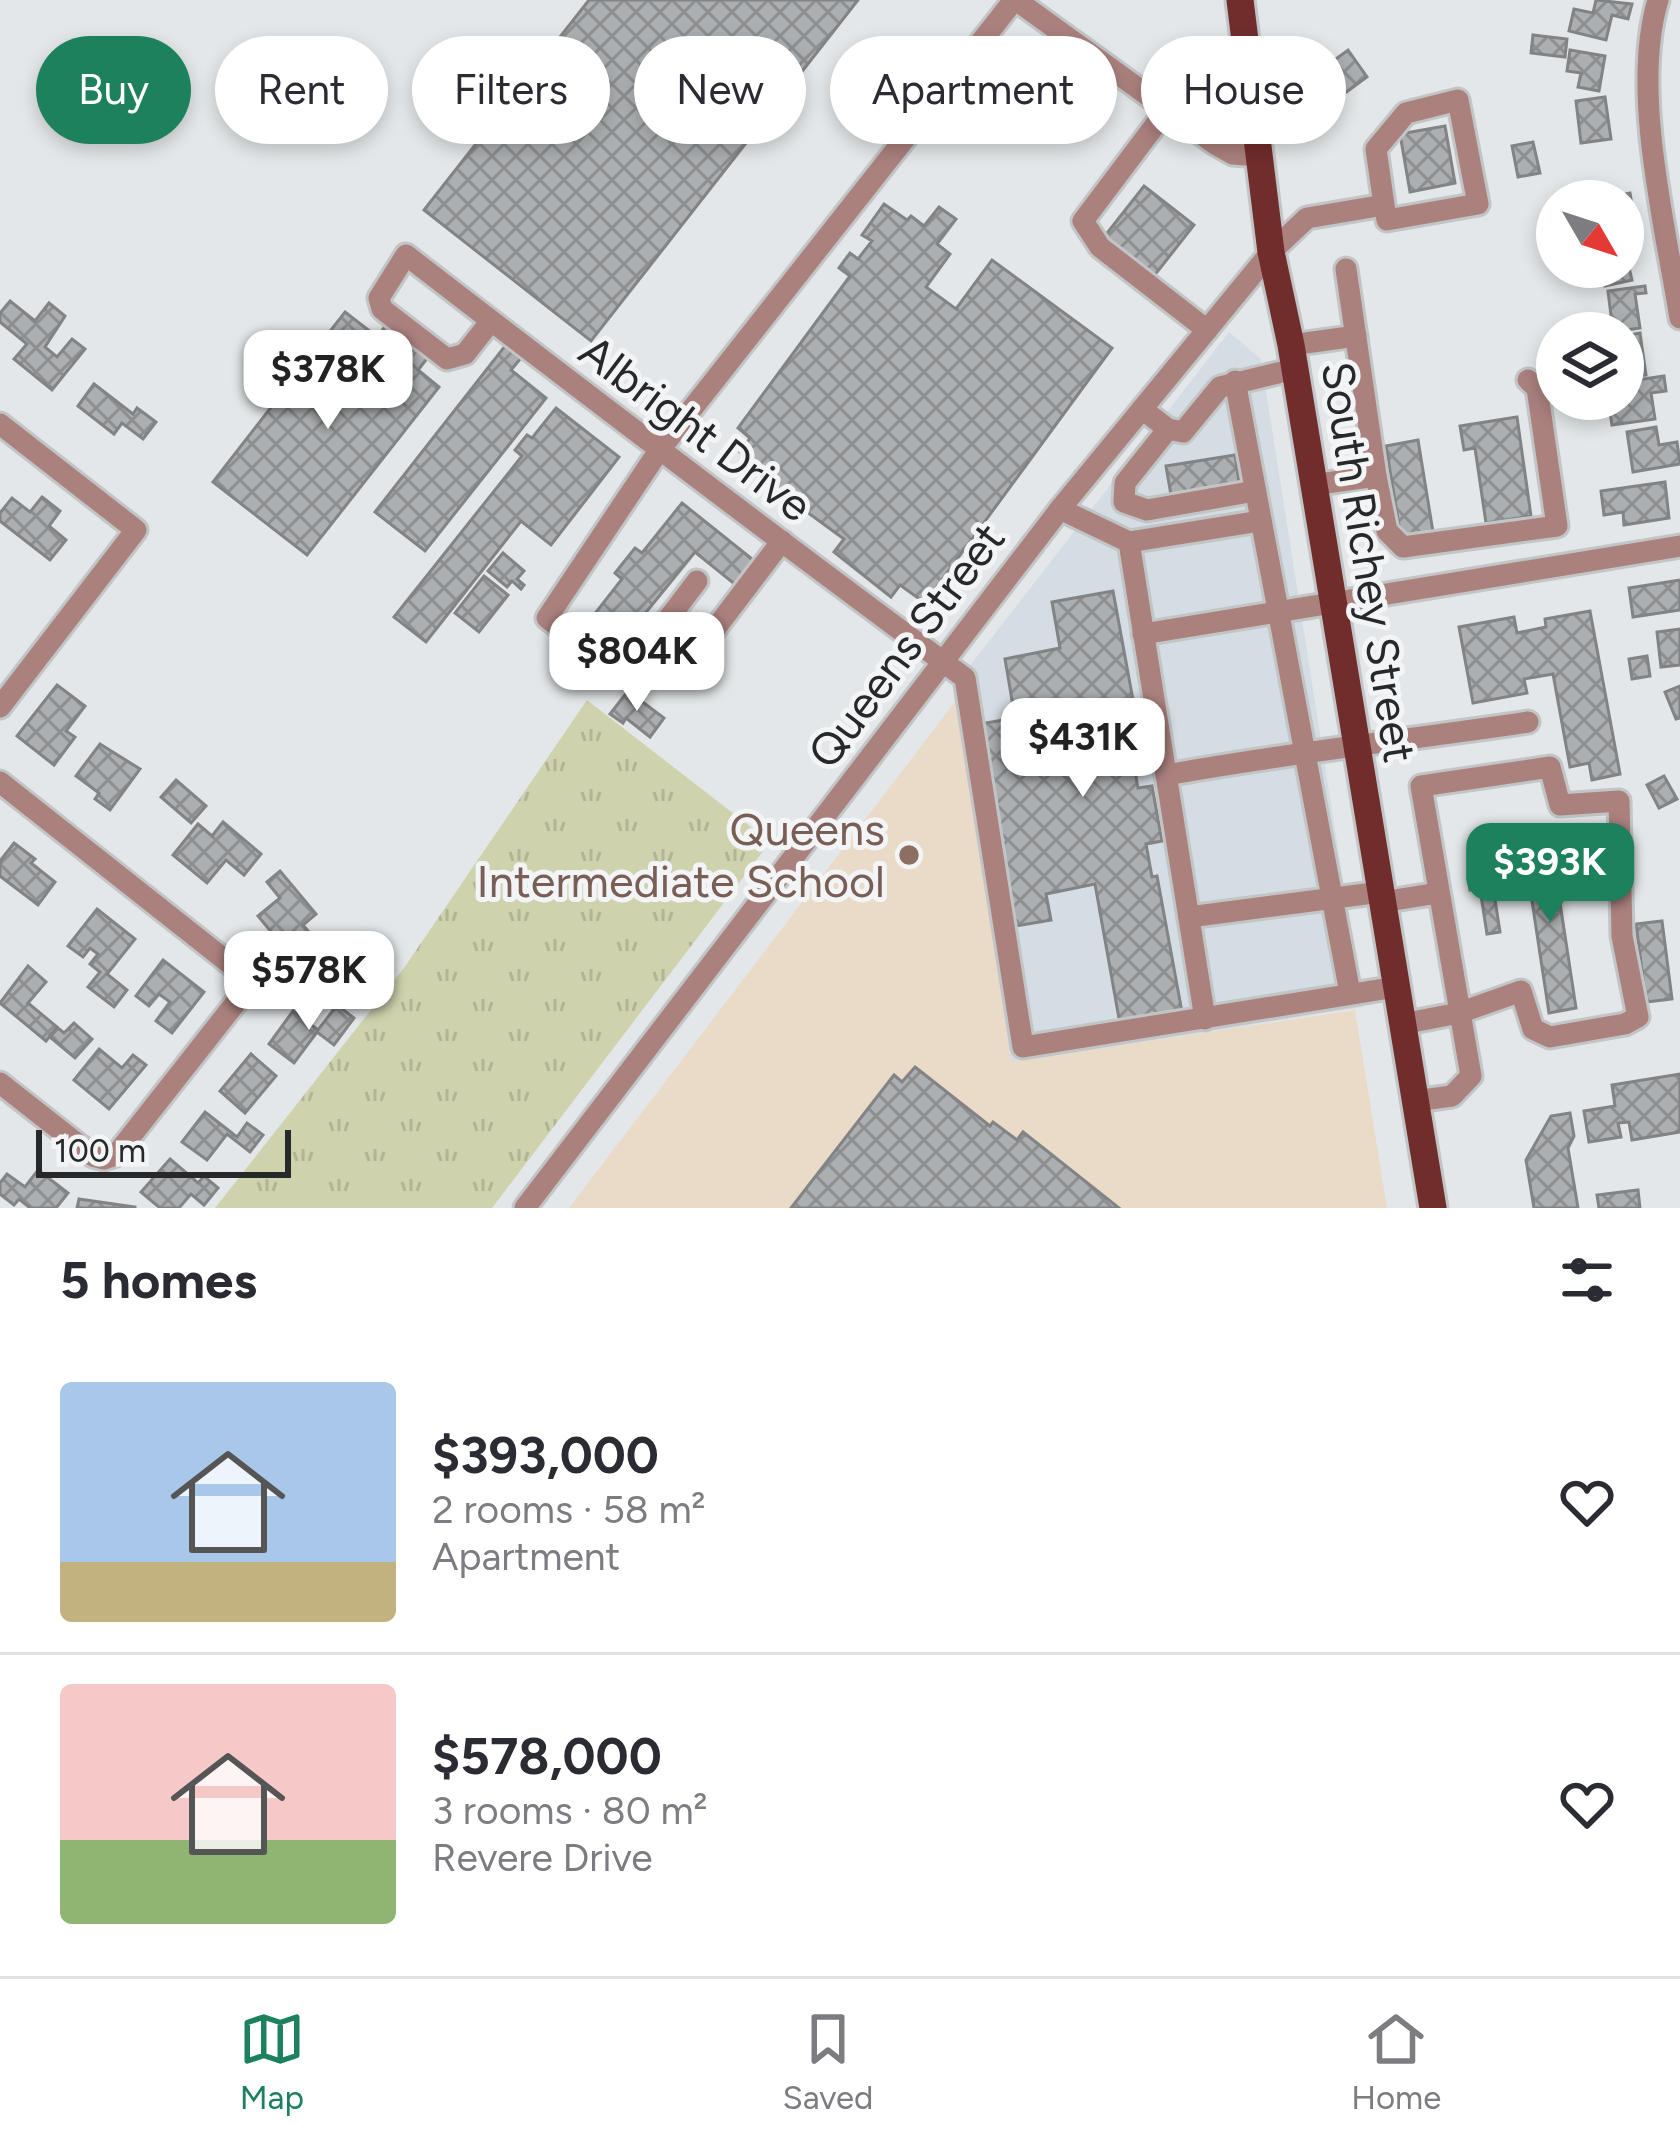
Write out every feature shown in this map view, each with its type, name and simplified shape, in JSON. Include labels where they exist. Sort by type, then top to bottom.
[{"type":"main road","name":"South Richey Street","points":[[1240,0],[1271,252],[1433,1208]]},
{"type":"street","points":[[782,542],[683,671],[624,677],[548,618],[658,452],[1015,0],[1041,7],[1141,92]]},
{"type":"street","points":[[1658,0],[1646,62],[1671,211],[1680,318]]},
{"type":"street","name":"Queens Street","points":[[1458,100],[1478,204],[1387,220],[1384,205],[1376,149],[1406,113],[1458,100]]},
{"type":"street","points":[[1141,144],[1083,221],[1100,247],[1207,330]]},
{"type":"street","points":[[1217,144],[1233,154],[1260,156]]},
{"type":"street","name":"Queens Street","points":[[525,1208],[1060,509],[1271,252],[1307,218],[1384,205]]},
{"type":"street","name":"Albright Drive","points":[[491,321],[465,354],[447,359],[382,309],[379,298],[406,255],[491,321],[658,452],[942,661]]},
{"type":"street","points":[[1346,269],[1376,476],[1394,541],[1402,547],[1557,526]]},
{"type":"street","points":[[1142,409],[1168,429],[1184,433],[1220,387],[1356,336]]},
{"type":"street","points":[[1528,380],[1538,388],[1564,565]]},
{"type":"street","points":[[1235,381],[1350,994]]},
{"type":"street","points":[[0,424],[136,530],[0,707]]},
{"type":"street","points":[[1168,429],[1125,483],[1124,502],[1147,510],[1255,491]]},
{"type":"street","points":[[1312,485],[1376,476]]},
{"type":"street","points":[[1060,509],[1129,542],[1260,521]]},
{"type":"street","points":[[1129,542],[1205,1019]]},
{"type":"street","points":[[1433,543],[1442,584]]},
{"type":"street","points":[[1143,634],[1680,547]]},
{"type":"street","points":[[624,677],[697,581]]},
{"type":"street","points":[[942,661],[965,678],[1023,1048],[1396,987]]},
{"type":"street","points":[[1166,775],[1304,750],[1528,722]]},
{"type":"street","points":[[1402,1024],[1459,1013],[1521,991],[1533,1029],[1550,1037],[1625,1024],[1638,1017],[1622,936],[1619,801],[1560,805],[1550,767],[1421,786],[1459,1013],[1472,1076],[1452,1096],[1415,1101]]},
{"type":"street","points":[[0,782],[241,975],[244,984],[241,996],[124,1148],[104,1159],[93,1156],[0,1083]]},
{"type":"street","points":[[1189,917],[1332,898],[1438,893]]},
{"type":"shaded area","points":[[1229,332],[1261,359],[1363,1007],[1011,1063],[955,685]]},
{"type":"shaded area","name":"Queens Intermediate School","points":[[957,699],[1011,1062],[1355,1010],[1387,1208],[569,1208]]},
{"type":"green space","points":[[587,700],[770,842],[492,1208],[215,1208],[404,968]]},
{"type":"building","points":[[589,0],[858,0],[806,66],[806,36],[634,36],[634,144],[745,144],[591,341],[424,210],[476,144],[610,144],[610,36],[561,36]]},
{"type":"building","points":[[1596,0],[1632,4],[1628,19],[1612,15],[1606,40],[1569,31],[1574,9],[1593,13]]},
{"type":"building","points":[[1533,35],[1567,39],[1565,57],[1531,53]]},
{"type":"building","points":[[1570,50],[1605,56],[1599,91],[1578,87],[1581,73],[1567,71]]},
{"type":"building","points":[[1346,51],[1367,77],[1346,92]]},
{"type":"building","points":[[1605,97],[1611,139],[1581,143],[1576,101]]},
{"type":"building","points":[[1445,126],[1455,183],[1410,192],[1400,134]]},
{"type":"building","points":[[1533,142],[1540,173],[1518,177],[1512,146]]},
{"type":"building","points":[[1144,186],[1194,225],[1154,276],[1104,237]]},
{"type":"building","points":[[884,204],[924,226],[939,207],[956,219],[937,244],[950,254],[926,287],[956,309],[992,260],[1112,348],[925,603],[900,585],[891,597],[834,552],[844,539],[770,485],[776,478],[740,452],[750,438],[738,428],[850,276],[839,268],[850,253],[858,259],[872,241],[862,235]]},
{"type":"building","points":[[1644,286],[1646,293],[1635,294],[1638,312],[1611,312],[1608,291]]},
{"type":"building","points":[[10,301],[35,321],[49,303],[65,316],[45,347],[57,357],[72,339],[85,349],[52,390],[14,359],[27,344],[0,322],[0,313]]},
{"type":"building","points":[[345,312],[385,343],[391,335],[383,329],[388,323],[403,336],[396,345],[409,355],[416,346],[429,356],[418,370],[439,387],[307,555],[213,482]]},
{"type":"building","points":[[505,346],[521,358],[511,370],[546,398],[425,551],[375,512]]},
{"type":"building","points":[[1664,376],[1666,391],[1651,393],[1655,419],[1612,425],[1611,420],[1644,420],[1644,379]]},
{"type":"building","points":[[94,384],[133,414],[137,408],[156,422],[143,439],[122,423],[114,434],[78,406]]},
{"type":"building","points":[[556,408],[619,457],[551,545],[521,521],[426,642],[394,617],[522,456],[515,450],[527,435],[532,438]]},
{"type":"building","points":[[1517,417],[1531,516],[1486,523],[1475,448],[1464,450],[1460,426]]},
{"type":"building","points":[[1656,427],[1659,445],[1677,442],[1680,464],[1633,472],[1627,432]]},
{"type":"building","points":[[1418,440],[1433,532],[1401,538],[1386,446]]},
{"type":"building","points":[[1235,455],[1240,489],[1171,495],[1166,466]]},
{"type":"building","points":[[1665,482],[1669,518],[1624,525],[1623,512],[1604,515],[1601,491]]},
{"type":"building","points":[[42,497],[60,511],[49,526],[66,540],[50,560],[0,521],[0,513],[12,498],[30,512]]},
{"type":"building","points":[[682,503],[757,563],[737,586],[695,552],[613,653],[583,629],[622,579],[615,573],[635,548],[642,553]]},
{"type":"building","points":[[503,553],[524,571],[517,579],[524,585],[521,589],[512,581],[507,587],[488,571]]},
{"type":"building","points":[[484,576],[508,595],[479,632],[455,613]]},
{"type":"building","points":[[1680,580],[1680,610],[1633,617],[1629,588]]},
{"type":"building","points":[[1113,591],[1133,700],[1123,702],[1138,788],[1152,786],[1162,841],[1146,844],[1152,877],[1157,876],[1182,1012],[1120,1024],[1095,884],[1046,894],[1051,920],[1016,926],[980,724],[1015,718],[1005,659],[1060,648],[1052,602]]},
{"type":"building","points":[[1590,611],[1620,774],[1592,780],[1589,763],[1570,767],[1553,674],[1524,679],[1527,693],[1473,703],[1459,627],[1514,617],[1517,633],[1546,627],[1545,619]]},
{"type":"building","points":[[1680,629],[1680,665],[1661,667],[1657,632]]},
{"type":"building","points":[[1647,656],[1650,676],[1632,679],[1629,659]]},
{"type":"building","points":[[57,685],[85,706],[66,731],[75,737],[54,765],[17,736]]},
{"type":"building","points":[[1680,686],[1680,718],[1676,719],[1665,692]]},
{"type":"building","points":[[628,691],[664,718],[650,737],[626,718],[623,723],[610,714]]},
{"type":"building","points":[[100,744],[140,769],[110,810],[95,799],[99,793],[76,776]]},
{"type":"building","points":[[1664,776],[1677,799],[1659,808],[1647,785]]},
{"type":"building","points":[[176,780],[206,806],[191,823],[161,797]]},
{"type":"building","points":[[223,822],[261,854],[244,875],[226,860],[207,883],[173,855],[198,824],[212,836]]},
{"type":"building","points":[[1550,837],[1576,1008],[1549,1013],[1523,842]]},
{"type":"building","points":[[14,843],[55,882],[38,905],[0,876],[0,861]]},
{"type":"building","points":[[280,871],[316,914],[303,925],[319,944],[297,963],[258,916],[280,898],[267,882]]},
{"type":"building","points":[[1499,873],[1501,885],[1470,890],[1468,878]]},
{"type":"building","points":[[1493,887],[1500,932],[1487,934],[1480,889]]},
{"type":"building","points":[[97,909],[135,939],[107,974],[127,990],[114,1007],[88,987],[100,972],[90,964],[98,954],[90,948],[83,957],[68,946]]},
{"type":"building","points":[[1662,921],[1672,999],[1646,1002],[1636,924]]},
{"type":"building","points":[[163,960],[204,992],[172,1033],[156,1021],[170,1002],[159,994],[149,1006],[136,996]]},
{"type":"building","points":[[28,966],[46,982],[28,1003],[57,1027],[46,1041],[0,1003]]},
{"type":"building","points":[[337,1005],[354,1018],[334,1045],[317,1032],[294,1063],[269,1044],[293,1011],[318,1030]]},
{"type":"building","points":[[74,1023],[92,1039],[75,1058],[50,1037],[58,1028],[64,1033]]},
{"type":"building","points":[[99,1049],[122,1068],[133,1055],[146,1065],[109,1109],[74,1080]]},
{"type":"building","points":[[251,1054],[276,1076],[245,1113],[220,1091]]},
{"type":"building","points":[[915,1067],[990,1126],[993,1122],[1017,1140],[1023,1132],[1119,1208],[791,1208],[894,1075],[902,1082]]},
{"type":"building","points":[[1680,1074],[1680,1132],[1632,1140],[1629,1122],[1618,1123],[1621,1137],[1589,1142],[1584,1111],[1615,1106],[1612,1085]]},
{"type":"building","points":[[205,1112],[237,1137],[247,1123],[263,1135],[250,1152],[227,1134],[207,1160],[182,1142]]},
{"type":"building","points":[[1570,1113],[1574,1136],[1568,1148],[1578,1208],[1534,1208],[1526,1160],[1551,1116]]},
{"type":"building","points":[[170,1159],[198,1183],[204,1176],[218,1188],[204,1205],[191,1194],[179,1208],[160,1208],[141,1192]]},
{"type":"building","points":[[38,1170],[68,1193],[56,1208],[30,1208],[19,1199],[14,1205],[0,1194],[0,1183],[7,1174],[25,1187]]},
{"type":"building","points":[[1638,1190],[1640,1208],[1599,1208],[1597,1195]]},
{"type":"building","points":[[79,1199],[135,1207],[135,1208],[77,1208]]},
{"type":"place","name":"Queens Intermediate School","points":[[909,855]]}]
